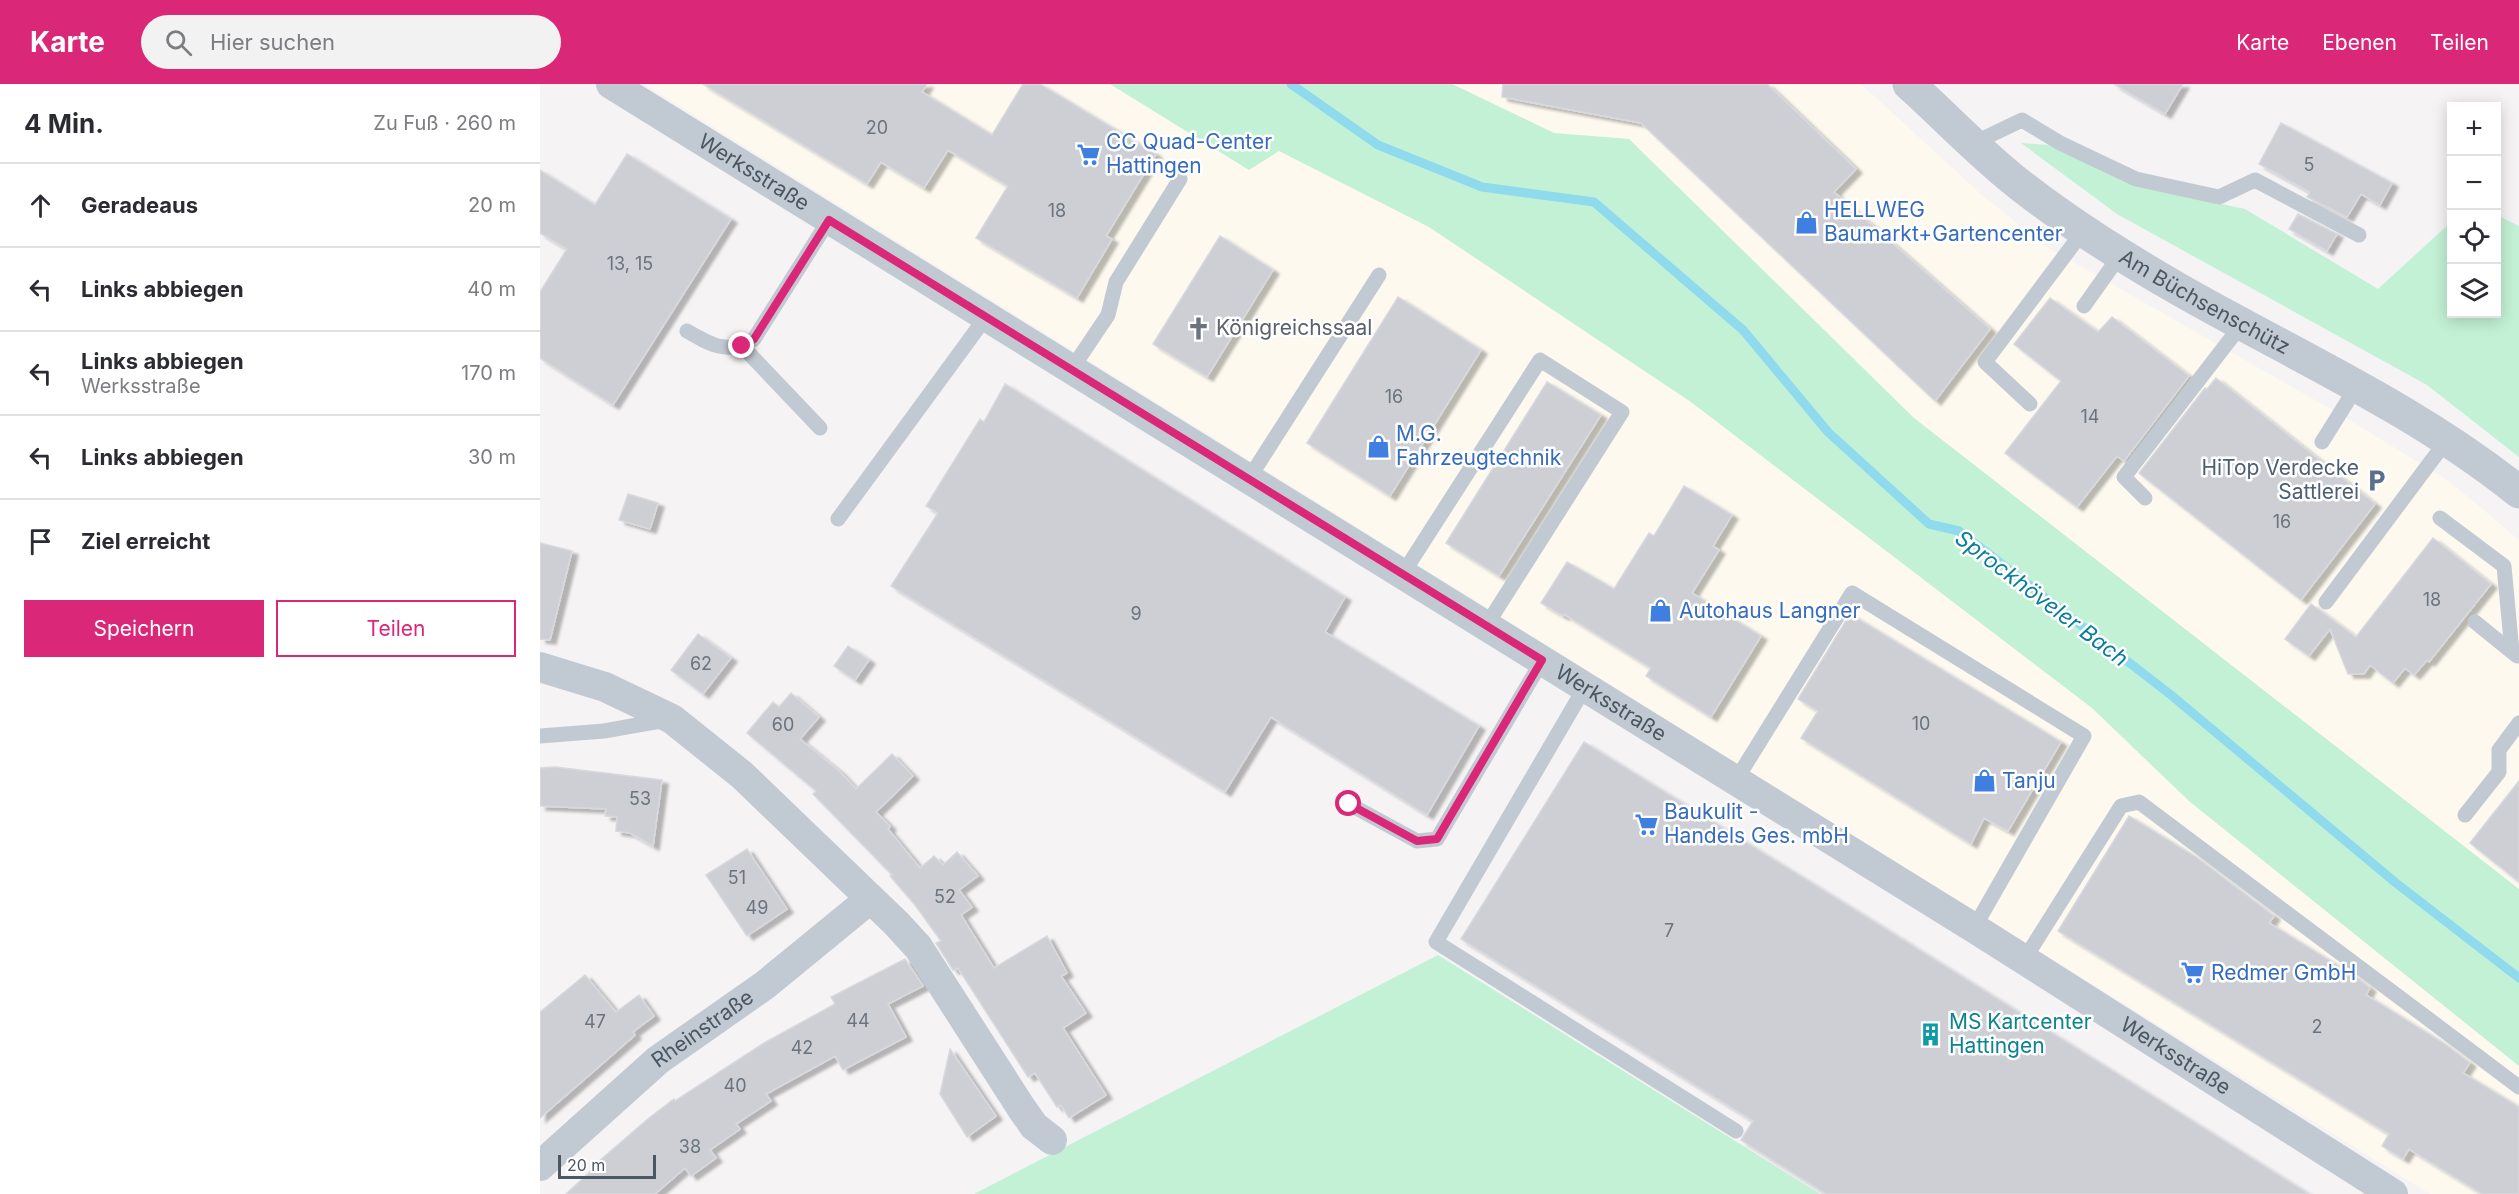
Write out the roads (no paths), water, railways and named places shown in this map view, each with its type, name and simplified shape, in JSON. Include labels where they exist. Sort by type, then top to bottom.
[{"type":"street","name":"Werksstraße","points":[[611,84],[1974,928],[2393,1194]]},
{"type":"street","name":"Am Büchsenschütz","points":[[1909,84],[2022,187],[2084,230],[2242,324],[2404,412],[2519,492]]},
{"type":"street","points":[[540,667],[605,687],[672,719],[742,775],[918,947],[1022,1109],[1034,1126],[1052,1140]]},
{"type":"street","name":"Rheinstraße","points":[[540,1166],[658,1060],[765,985],[870,899]]},
{"type":"lane","points":[[1974,143],[2022,120],[2060,143],[2136,179],[2219,197],[2255,180],[2359,235]]},
{"type":"lane","points":[[1071,370],[1108,315],[1116,282],[1180,178]]},
{"type":"lane","points":[[687,331],[722,348],[742,346],[754,339],[829,220]]},
{"type":"lane","points":[[2030,404],[1985,362],[2084,230]]},
{"type":"lane","points":[[2084,306],[2121,254]]},
{"type":"lane","points":[[1248,480],[1379,275]]},
{"type":"lane","points":[[838,519],[986,317]]},
{"type":"lane","points":[[2145,498],[2124,477],[2242,324]]},
{"type":"lane","points":[[742,346],[820,428]]},
{"type":"lane","points":[[1402,575],[1540,360],[1622,412],[1486,626]]},
{"type":"lane","points":[[2322,442],[2357,387]]},
{"type":"lane","points":[[2326,602],[2447,440]]},
{"type":"lane","points":[[2440,518],[2504,566],[2515,655]]},
{"type":"lane","points":[[1736,780],[1852,593],[2084,736],[1974,928]]},
{"type":"lane","points":[[2475,622],[2515,655]]},
{"type":"lane","points":[[1349,804],[1417,841],[1437,839],[1542,660]]},
{"type":"lane","points":[[1585,687],[1436,942],[1736,1131]]},
{"type":"lane","points":[[540,736],[604,730],[672,719]]},
{"type":"lane","points":[[2465,815],[2499,772],[2499,750],[2519,723]]},
{"type":"lane","points":[[2024,960],[2121,806],[2139,802],[2519,1088]]},
{"type":"waterway","name":"Sprockhöveler Bach","points":[[1291,84],[1378,145],[1482,187],[1594,202],[1743,330],[1828,432],[1929,524],[1959,531],[2171,695],[2396,883],[2519,978]]},
{"type":"place","name":"CC Quad-Center Hattingen","points":[[1088,154]]},
{"type":"place","name":"HELLWEG Baumarkt+Gartencenter","points":[[1806,222]]},
{"type":"place","name":"Königreichssaal","points":[[1198,328]]},
{"type":"place","name":"M.G. Fahrzeugtechnik","points":[[1378,446]]},
{"type":"place","name":"HiTop Verdecke Sattlerei","points":[[2377,480]]},
{"type":"place","name":"Autohaus Langner","points":[[1661,611]]},
{"type":"place","name":"Tanju","points":[[1984,781]]},
{"type":"place","name":"Baukulit - Handels Ges. mbH","points":[[1646,824]]},
{"type":"place","name":"Redmer GmbH","points":[[2193,973]]},
{"type":"place","name":"MS Kartcenter Hattingen","points":[[1931,1034]]}]
